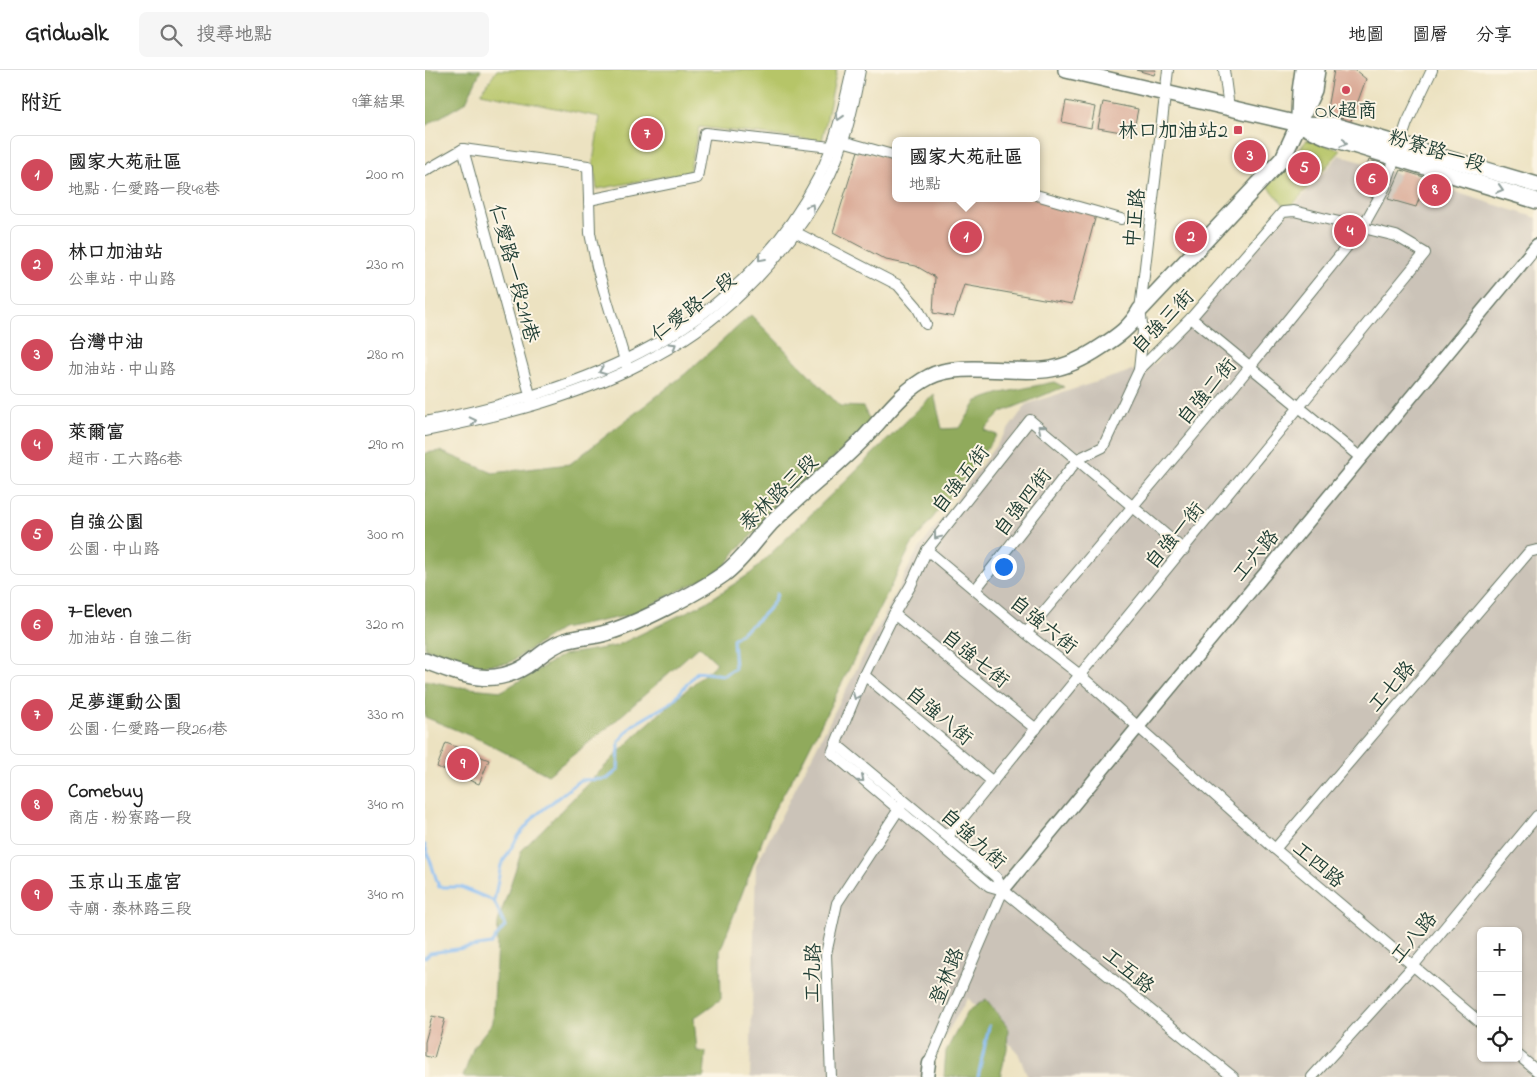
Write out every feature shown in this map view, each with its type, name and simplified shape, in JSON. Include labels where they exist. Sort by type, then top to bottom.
[{"type":"main road","name":"粉寮路一段","points":[[1066,70],[1299,124],[1327,137],[1537,185]]},
{"type":"main road","points":[[1299,124],[1303,70]]},
{"type":"main road","name":"泰林路三段","points":[[425,661],[476,678],[500,677],[526,666],[549,648],[565,641],[602,634],[665,606],[725,573],[771,523],[862,440],[916,384],[931,375],[951,372],[1050,370],[1079,360],[1120,335],[1133,324],[1141,310],[1283,158],[1313,90],[1317,70]]},
{"type":"main road","name":"粉寮路一段","points":[[1398,152],[1537,201]]},
{"type":"street","name":"仁愛路一段","points":[[627,366],[695,321],[746,275],[796,213],[818,178],[831,147],[852,70]]},
{"type":"street","name":"仁愛路一段","points":[[425,431],[532,401],[627,366],[666,350],[719,314],[749,285],[795,232],[830,174],[842,141],[860,70]]},
{"type":"street","name":"中正路","points":[[1139,370],[1143,331],[1141,310],[1168,70]]},
{"type":"street","points":[[1224,70],[1229,108]]},
{"type":"street","name":"自強二街","points":[[1025,633],[1250,366],[1362,228],[1385,187],[1407,123],[1432,70]]},
{"type":"street","points":[[589,200],[697,178],[705,133],[831,147],[842,141],[892,155]]},
{"type":"street","points":[[425,171],[463,149],[588,166],[590,233],[597,267],[627,366]]},
{"type":"street","name":"仁愛路一段211巷","points":[[463,149],[532,401]]},
{"type":"street","points":[[1040,196],[1121,219]]},
{"type":"street","name":"自強三街","points":[[1078,459],[1103,447],[1139,370],[1191,318],[1283,212],[1294,211],[1362,228]]},
{"type":"street","name":"自強一街","points":[[948,836],[1301,408],[1425,253],[1396,236],[1362,228]]},
{"type":"street","points":[[795,232],[899,285],[917,307],[926,324]]},
{"type":"street","name":"工六路","points":[[1003,890],[1537,245]]},
{"type":"street","points":[[1191,318],[1361,458]]},
{"type":"street","name":"仁愛路一段","points":[[425,422],[532,401]]},
{"type":"street","name":"自強五街","points":[[836,744],[864,675],[927,550],[1030,420],[1184,550]]},
{"type":"street","name":"自強四街","points":[[975,590],[1078,459]]},
{"type":"street","name":"自強六街","points":[[927,550],[1025,633],[1080,675],[1137,728]]},
{"type":"street","name":"工七路","points":[[1275,849],[1529,552],[1537,550]]},
{"type":"street","name":"自強七街","points":[[894,614],[1037,729]]},
{"type":"street","name":"自強八街","points":[[864,675],[993,782]]},
{"type":"street","name":"工四路","points":[[1137,728],[1275,849],[1477,1020]]},
{"type":"street","name":"自強九街","points":[[836,744],[996,877],[1003,890],[989,886],[832,753],[836,744]]},
{"type":"street","name":"工九路","points":[[831,1077],[826,954],[837,903],[905,800]]},
{"type":"street","name":"工八路","points":[[1312,1077],[1413,966],[1537,816]]},
{"type":"street","name":"登林路","points":[[927,1077],[929,1063],[1003,890]]},
{"type":"street","name":"工五路","points":[[1003,890],[1233,1077]]},
{"type":"street","points":[[1522,1058],[1537,1071]]},
{"type":"shaded area","points":[[1339,155],[1537,218],[1537,1077],[1028,1077],[1018,1053],[968,998],[920,1077],[750,1077],[756,865],[916,553],[1027,404],[1156,363]]},
{"type":"green space","points":[[425,70],[481,70],[466,102],[425,126]]},
{"type":"green space","points":[[497,70],[837,70],[822,141],[699,127],[689,172],[597,189],[593,162],[600,117],[481,93]]},
{"type":"green space","points":[[1307,140],[1341,150],[1288,210],[1268,186]]},
{"type":"green space","points":[[751,315],[840,406],[863,407],[872,424],[805,483],[737,550],[724,568],[631,615],[561,629],[509,663],[478,666],[425,648],[425,453],[440,451],[493,473],[570,464],[685,374]]},
{"type":"green space","points":[[1054,382],[1064,387],[1002,412],[984,430],[997,435],[911,546],[803,760],[774,810],[720,951],[721,999],[694,1018],[697,1051],[706,1052],[704,1077],[463,1077],[474,1046],[493,1022],[498,922],[522,850],[640,731],[717,663],[699,646],[612,724],[548,775],[483,741],[425,717],[425,680],[458,687],[502,691],[563,655],[616,646],[705,603],[751,573],[934,394],[942,429],[960,428],[977,401],[1001,393]]},
{"type":"green space","points":[[986,999],[1008,1027],[1007,1049],[1000,1077],[944,1077],[946,1051],[967,1012]]},
{"type":"building","points":[[1136,70],[1156,70],[1154,75]]},
{"type":"building","name":"OK超商","points":[[1334,70],[1355,70],[1366,79],[1349,126],[1326,114]]},
{"type":"building","points":[[1066,101],[1095,107],[1091,128],[1062,122]]},
{"type":"building","points":[[1103,102],[1138,109],[1133,134],[1098,128]]},
{"type":"building","points":[[858,151],[892,158],[892,202],[1040,202],[1040,199],[1096,215],[1072,304],[964,285],[954,317],[933,313],[935,277],[916,266],[886,260],[833,232]]},
{"type":"building","points":[[1369,160],[1386,165],[1374,198],[1358,192]]},
{"type":"building","points":[[1401,170],[1427,178],[1416,207],[1388,199]]},
{"type":"building","points":[[446,743],[489,760],[479,784],[437,767]]},
{"type":"building","points":[[432,1016],[445,1019],[434,1058],[425,1056],[425,1042]]},
{"type":"waterway","points":[[494,901],[501,865],[519,835],[535,816],[580,780],[607,779],[618,770],[619,741],[633,725],[672,702],[697,672],[724,675],[735,668],[733,639],[765,613],[777,594]]},
{"type":"waterway","points":[[425,845],[439,887],[461,887],[494,901],[505,926],[491,944],[430,953],[425,957]]},
{"type":"waterway","points":[[978,1077],[989,1026]]},
{"type":"place","name":"OK超商","points":[[1346,90]]},
{"type":"place","name":"林口加油站2","points":[[1238,130]]},
{"type":"place","name":"足夢運動公園","points":[[647,134]]},
{"type":"place","name":"台灣中油","points":[[1250,156]]},
{"type":"place","name":"自強公園","points":[[1304,168]]},
{"type":"place","name":"7-Eleven","points":[[1372,179]]},
{"type":"place","name":"Comebuy","points":[[1435,190]]},
{"type":"place","name":"萊爾富","points":[[1350,231]]},
{"type":"place","name":"國家大苑社區","points":[[966,237]]},
{"type":"place","name":"林口加油站","points":[[1191,237]]},
{"type":"place","name":"玉京山玉虛宮","points":[[463,764]]}]
